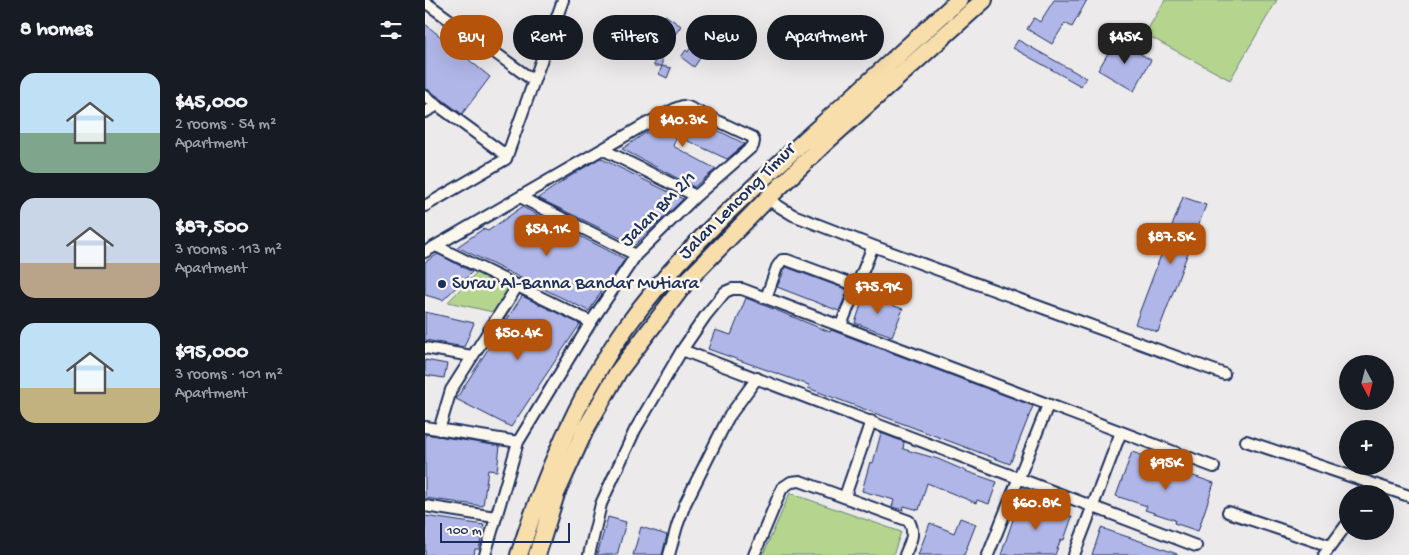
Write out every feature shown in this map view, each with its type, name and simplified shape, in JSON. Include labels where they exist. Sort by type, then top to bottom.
[{"type":"highway","name":"Jalan Lencong Timur","points":[[519,555],[545,481],[573,418],[604,362],[627,326],[711,228],[753,187],[959,0]]},
{"type":"highway","name":"Jalan Lencong Timur","points":[[537,555],[557,494],[585,430],[618,372],[686,282],[827,141],[984,0]]},
{"type":"street","points":[[425,206],[506,159],[560,1]]},
{"type":"street","points":[[425,2],[534,81]]},
{"type":"street","points":[[425,96],[507,156]]},
{"type":"street","points":[[425,112],[438,105]]},
{"type":"street","name":"Jalan BM 2/1","points":[[485,555],[518,442],[591,322],[636,256],[696,196],[753,146],[754,141],[752,137],[683,106],[644,125],[603,150]]},
{"type":"street","points":[[425,252],[603,150],[696,196]]},
{"type":"street","points":[[520,197],[636,256]]},
{"type":"street","points":[[767,199],[793,215],[873,246],[1224,374]]},
{"type":"street","points":[[436,246],[591,322]]},
{"type":"street","points":[[841,326],[873,246]]},
{"type":"street","points":[[766,298],[777,267],[782,260],[787,260],[857,286]]},
{"type":"street","points":[[439,430],[451,390],[518,286]]},
{"type":"street","points":[[589,555],[601,504],[635,430],[682,350],[706,314],[725,292],[731,289],[742,289],[1214,467]]},
{"type":"street","points":[[425,348],[472,356]]},
{"type":"street","points":[[682,350],[1195,546]]},
{"type":"street","points":[[669,555],[685,504],[728,418],[757,378]]},
{"type":"street","points":[[988,555],[1049,405]]},
{"type":"street","points":[[845,496],[871,421]]},
{"type":"street","points":[[425,428],[518,442]]},
{"type":"street","points":[[1074,555],[1121,432]]},
{"type":"street","points":[[1246,441],[1363,485]]},
{"type":"street","points":[[754,555],[782,488],[791,482],[800,481],[909,521],[913,528],[913,537],[905,555]]},
{"type":"street","points":[[1394,493],[1409,496]]},
{"type":"street","points":[[425,506],[495,517]]},
{"type":"street","points":[[1228,512],[1327,551],[1339,535]]},
{"type":"green space","points":[[1165,0],[1277,0],[1230,80],[1145,34]]},
{"type":"green space","points":[[476,273],[510,287],[493,312],[448,302]]},
{"type":"green space","points":[[790,493],[901,532],[893,555],[763,555]]},
{"type":"building","points":[[1054,0],[1087,0],[1072,27],[1065,23],[1052,44],[1027,29],[1034,18],[1040,22]]},
{"type":"building","points":[[676,23],[681,26],[676,33]]},
{"type":"building","points":[[425,24],[440,36],[440,60],[469,60],[490,77],[462,114],[425,89]]},
{"type":"building","points":[[1018,40],[1086,78],[1081,86],[1013,48]]},
{"type":"building","points":[[1116,40],[1151,60],[1134,91],[1098,70]]},
{"type":"building","points":[[686,50],[686,60],[699,60],[694,67],[681,57]]},
{"type":"building","points":[[654,60],[662,60],[662,66],[654,66]]},
{"type":"building","points":[[662,66],[671,68],[667,78],[659,74]]},
{"type":"building","points":[[683,113],[745,144],[727,159],[677,136],[673,146],[716,169],[694,187],[622,149],[647,132],[649,133]]},
{"type":"building","points":[[600,158],[683,199],[635,245],[538,198]]},
{"type":"building","points":[[1183,197],[1206,205],[1158,332],[1135,324]]},
{"type":"building","points":[[522,207],[625,259],[611,280],[609,279],[589,311],[457,247],[483,229],[488,231]]},
{"type":"building","name":"Surau Al-Banna Bandar Mutiara","points":[[438,254],[472,272],[443,300],[425,295],[425,262]]},
{"type":"building","points":[[786,267],[848,290],[839,311],[777,287]]},
{"type":"building","points":[[865,293],[881,299],[880,301],[903,309],[892,336],[855,323]]},
{"type":"building","points":[[522,296],[580,324],[511,427],[456,399]]},
{"type":"building","points":[[746,298],[830,332],[831,330],[1033,406],[1010,464],[808,388],[809,385],[708,349],[715,330],[731,335]]},
{"type":"building","points":[[425,312],[474,323],[464,347],[425,340]]},
{"type":"building","points":[[425,360],[447,364],[444,378],[425,375]]},
{"type":"building","points":[[881,433],[904,442],[903,449],[938,459],[997,482],[989,504],[977,500],[976,503],[927,483],[919,510],[904,506],[903,510],[892,507],[894,500],[862,491],[870,462],[873,463]]},
{"type":"building","points":[[425,434],[500,446],[497,471],[488,470],[483,506],[425,498]]},
{"type":"building","points":[[1132,452],[1156,460],[1155,463],[1214,483],[1198,531],[1174,523],[1175,520],[1145,510],[1147,506],[1116,496]]},
{"type":"building","points":[[1020,499],[1072,517],[1064,540],[1061,539],[1055,555],[1001,555]]},
{"type":"building","points":[[425,516],[484,525],[479,549],[475,549],[474,555],[425,555]]},
{"type":"building","points":[[608,517],[626,522],[617,555],[597,555]]},
{"type":"building","points":[[960,518],[976,524],[964,555],[918,555],[930,523],[954,533]]},
{"type":"building","points":[[641,527],[667,535],[662,555],[633,555]]},
{"type":"building","points":[[1101,528],[1155,546],[1177,555],[1092,555]]},
{"type":"place","name":"Surau Al-Banna Bandar Mutiara","points":[[442,284]]}]
